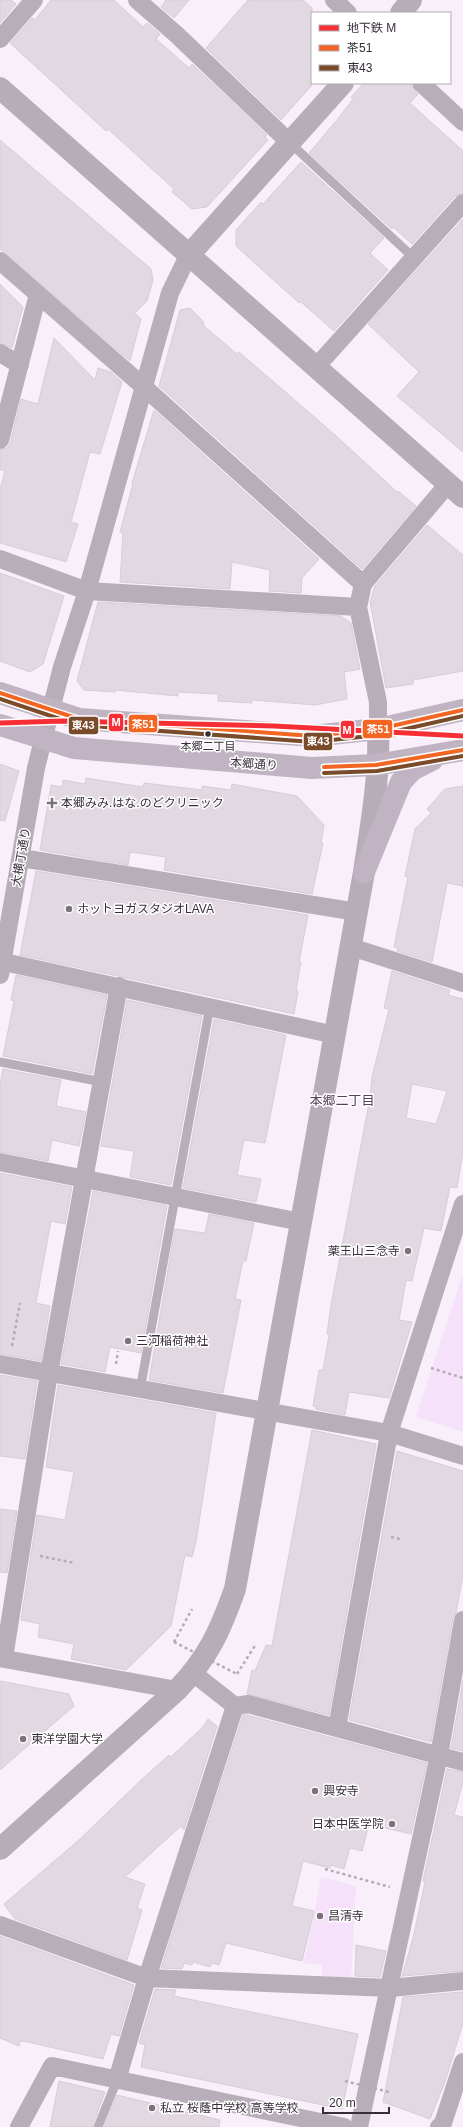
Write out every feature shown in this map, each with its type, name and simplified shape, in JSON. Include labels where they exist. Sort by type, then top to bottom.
[{"type":"highway","points":[[0,693],[79,719],[313,736],[378,729],[463,710]]},
{"type":"highway","name":"本郷通り","points":[[0,725],[43,740],[74,748],[312,768],[376,765],[454,752]]},
{"type":"highway","points":[[364,872],[401,782],[412,770],[454,752]]},
{"type":"street","points":[[0,39],[34,0]]},
{"type":"street","points":[[137,0],[177,35],[289,142]]},
{"type":"street","points":[[334,0],[347,12]]},
{"type":"street","points":[[402,12],[411,0]]},
{"type":"street","points":[[188,256],[342,84]]},
{"type":"street","points":[[422,84],[463,122]]},
{"type":"street","points":[[0,88],[188,256],[459,493],[362,584],[358,607],[378,702],[378,746],[374,802],[351,947],[235,1589],[212,1645],[193,1673],[177,1690],[0,1849]]},
{"type":"street","points":[[316,367],[463,204]]},
{"type":"street","name":"大横丁通り","points":[[1,966],[36,768],[62,667],[87,591],[170,293],[188,256]]},
{"type":"street","points":[[0,260],[144,387],[362,584]]},
{"type":"street","points":[[0,440],[38,294]]},
{"type":"street","points":[[0,353],[20,365]]},
{"type":"street","points":[[0,559],[87,591],[358,607]]},
{"type":"street","points":[[21,858],[357,912]]},
{"type":"street","points":[[351,947],[463,983]]},
{"type":"street","points":[[1,966],[119,986],[335,1035]]},
{"type":"street","points":[[119,986],[49,1373],[21,1552],[2,1658],[177,1690]]},
{"type":"street","points":[[0,1162],[301,1222]]},
{"type":"street","points":[[337,1728],[389,1433],[463,1204]]},
{"type":"street","points":[[4,1365],[389,1433],[463,1456]]},
{"type":"street","points":[[359,2127],[439,1755],[463,1620]]},
{"type":"street","points":[[193,1673],[235,1706],[248,1704],[463,1762]]},
{"type":"street","points":[[117,2080],[147,1978],[235,1706]]},
{"type":"street","points":[[0,1925],[147,1978],[390,1988],[463,1981]]},
{"type":"street","points":[[439,2127],[443,2123],[463,2062]]},
{"type":"street","points":[[19,2127],[52,2066],[344,2127]]},
{"type":"lane","points":[[289,142],[414,258]]},
{"type":"lane","points":[[140,1390],[210,1006]]},
{"type":"lane","points":[[0,1062],[102,1082]]},
{"type":"lane","points":[[98,2127],[117,2080]]},
{"type":"path","points":[[4,1365],[20,1303]]},
{"type":"path","points":[[428,1367],[463,1378]]},
{"type":"path","points":[[21,1552],[75,1562]]},
{"type":"path","points":[[192,1609],[174,1642],[237,1674],[256,1644]]},
{"type":"path","points":[[325,1869],[410,1892]]},
{"type":"path","points":[[345,2081],[389,2092]]},
{"type":"shaded area","points":[[463,1273],[463,1432],[416,1417]]},
{"type":"shaded area","points":[[321,1877],[356,1886],[351,1979],[322,1977],[322,1965],[304,1963]]},
{"type":"building","points":[[0,0],[11,0],[16,4],[0,23]]},
{"type":"building","points":[[51,0],[114,0],[143,27],[147,23],[160,34],[156,39],[189,68],[192,64],[267,135],[265,137],[268,140],[207,207],[192,209],[172,192],[174,189],[108,129],[106,131],[10,43],[32,18],[35,20]]},
{"type":"building","points":[[166,0],[189,0],[174,18],[161,7]]},
{"type":"building","points":[[248,0],[303,0],[312,8],[312,85],[281,120],[206,48]]},
{"type":"building","points":[[363,84],[411,84],[418,94],[410,103],[463,151],[463,193],[455,196],[412,244],[393,227],[392,229],[309,153],[353,99],[351,97]]},
{"type":"building","points":[[0,140],[151,269],[153,280],[147,301],[135,313],[141,319],[130,361],[0,249]]},
{"type":"building","points":[[301,162],[384,238],[370,253],[388,270],[334,331],[301,302],[299,303],[236,246],[236,230],[261,202],[263,204]]},
{"type":"building","points":[[463,219],[463,452],[397,396],[419,372],[368,324]]},
{"type":"building","points":[[0,284],[23,307],[12,348],[0,343]]},
{"type":"building","points":[[190,308],[203,321],[204,326],[237,354],[239,352],[334,434],[397,492],[398,491],[416,506],[362,569],[159,386],[180,310]]},
{"type":"building","points":[[54,338],[95,380],[98,368],[111,372],[122,382],[100,454],[90,452],[71,522],[78,524],[66,562],[0,543],[0,490],[5,470],[0,470],[0,450],[7,448],[10,443],[21,399],[38,404]]},
{"type":"building","points":[[154,410],[319,559],[302,578],[301,593],[269,591],[270,570],[232,562],[230,589],[120,582],[123,533],[120,532],[132,483]]},
{"type":"building","points":[[427,525],[463,555],[463,671],[413,680],[413,684],[386,688],[370,602],[375,586]]},
{"type":"building","points":[[0,573],[64,596],[43,664],[30,672],[0,661]]},
{"type":"building","points":[[98,602],[341,616],[351,623],[360,669],[344,672],[347,699],[315,705],[252,700],[252,703],[218,701],[218,694],[178,692],[178,696],[115,690],[115,692],[84,690],[77,681]]},
{"type":"building","points":[[0,764],[19,771],[5,821],[0,820]]},
{"type":"building","points":[[86,778],[143,787],[144,783],[202,790],[202,786],[231,790],[232,784],[297,796],[324,825],[321,843],[323,843],[312,894],[164,870],[166,857],[130,852],[128,865],[40,850],[51,785],[62,787],[63,780],[85,784]]},
{"type":"building","points":[[463,786],[463,886],[447,883],[432,962],[397,951],[398,948],[394,947],[408,877],[405,876],[415,829],[431,813],[427,809],[445,789]]},
{"type":"building","points":[[36,871],[308,915],[299,962],[301,962],[296,990],[298,991],[294,1014],[20,955]]},
{"type":"building","points":[[392,971],[450,990],[448,995],[463,999],[463,1152],[457,1188],[450,1187],[441,1231],[424,1228],[412,1281],[406,1280],[399,1320],[412,1322],[389,1398],[349,1392],[345,1415],[316,1409],[316,1407],[313,1406],[319,1370],[323,1370],[329,1335],[327,1334],[331,1305],[370,1097],[372,1077],[389,1009],[384,1008]],"holes":[[[412,1084],[447,1091],[436,1124],[406,1118]]]},
{"type":"building","points":[[16,975],[107,995],[92,1074],[3,1056],[14,1001],[11,1000]]},
{"type":"building","points":[[127,1000],[202,1016],[171,1185],[130,1177],[134,1151],[101,1146]]},
{"type":"building","points":[[214,1019],[286,1035],[265,1143],[244,1140],[237,1175],[261,1179],[256,1202],[183,1188]]},
{"type":"building","points":[[3,1069],[61,1080],[56,1106],[86,1112],[79,1146],[52,1140],[48,1161],[0,1152],[0,1084]]},
{"type":"building","points":[[0,1173],[72,1187],[65,1224],[51,1221],[36,1303],[50,1306],[41,1361],[0,1354]]},
{"type":"building","points":[[93,1191],[167,1206],[141,1353],[110,1347],[105,1372],[61,1364]]},
{"type":"building","points":[[209,1214],[254,1223],[246,1261],[243,1261],[235,1299],[241,1300],[223,1393],[149,1380],[175,1229],[205,1233]]},
{"type":"building","points":[[0,1375],[37,1381],[25,1459],[0,1456]]},
{"type":"building","points":[[58,1385],[216,1413],[196,1542],[192,1557],[185,1555],[171,1626],[126,1670],[71,1659],[74,1644],[38,1637],[40,1624],[21,1620],[37,1515],[65,1520],[74,1472],[46,1467]]},
{"type":"building","points":[[312,1430],[376,1444],[329,1715],[247,1694],[252,1670],[255,1671],[266,1645],[272,1646]]},
{"type":"building","points":[[397,1451],[463,1471],[463,1575],[456,1613],[453,1618],[431,1742],[349,1720]]},
{"type":"building","points":[[0,1509],[17,1511],[7,1573],[0,1572]]},
{"type":"building","points":[[463,1680],[463,1751],[451,1748]]},
{"type":"building","name":"東洋学園大学","points":[[0,1681],[69,1694],[74,1706],[0,1770]]},
{"type":"building","points":[[243,1715],[427,1763],[411,1834],[369,1824],[362,1851],[350,1848],[344,1869],[331,1865],[330,1868],[303,1861],[292,1906],[314,1911],[302,1961],[226,1943],[219,1965],[212,1963],[210,1967],[193,1962],[192,1965],[184,1963],[182,1969],[161,1968]]},
{"type":"building","points":[[208,1719],[217,1726],[184,1830],[181,1826],[125,1877],[145,1884],[137,1908],[142,1910],[127,1960],[15,1919],[4,1904],[79,1840],[169,1755],[171,1757],[202,1728]]},
{"type":"building","points":[[447,1769],[463,1772],[463,1782],[454,1815],[463,1817],[463,1971],[402,1976],[413,1938],[425,1882],[423,1881]]},
{"type":"building","points":[[0,1936],[134,1985],[119,2036],[111,2034],[103,2059],[23,2041],[20,2042],[19,2046],[0,2038]]},
{"type":"building","points":[[356,1945],[386,1951],[380,1977],[355,1976]]},
{"type":"building","points":[[155,1989],[176,1990],[174,1996],[358,2034],[342,2109],[141,2067],[145,2045],[139,2043]]},
{"type":"building","points":[[463,1992],[463,2023],[445,2082],[430,2119],[383,2102],[403,1997]]},
{"type":"building","points":[[59,2081],[105,2092],[92,2127],[50,2127]]},
{"type":"building","name":"私立 桜蔭中学校 高等学校","points":[[117,2095],[220,2120],[219,2127],[104,2127]]},
{"type":"metro line","name":"M","points":[[0,723],[63,721],[274,726],[463,736]]},
{"type":"transit line","name":"茶51","points":[[0,693],[79,719],[313,736],[378,729],[463,710]]},
{"type":"transit line","name":"東43","points":[[0,699],[78,725],[313,742],[379,735],[463,716]]},
{"type":"transit line","name":"茶51","points":[[324,767],[376,765],[463,750]]},
{"type":"transit line","name":"東43","points":[[324,773],[377,771],[463,756]]},
{"type":"place","name":"本郷二丁目","points":[[208,734]]},
{"type":"place","name":"本郷みみ.はな.のどクリニック","points":[[52,803]]},
{"type":"place","name":"ホットヨガスタジオLAVA","points":[[69,909]]},
{"type":"place","name":"薬王山三念寺","points":[[408,1251]]},
{"type":"place","name":"三河稲荷神社","points":[[128,1341]]},
{"type":"place","name":"東洋学園大学","points":[[23,1739]]},
{"type":"place","name":"興安寺","points":[[315,1791]]},
{"type":"place","name":"日本中医学院","points":[[392,1824]]},
{"type":"place","name":"昌清寺","points":[[320,1916]]},
{"type":"place","name":"私立 桜蔭中学校 高等学校","points":[[152,2108]]},
{"type":"district","name":"本郷二丁目","points":[[342,1100]]}]
